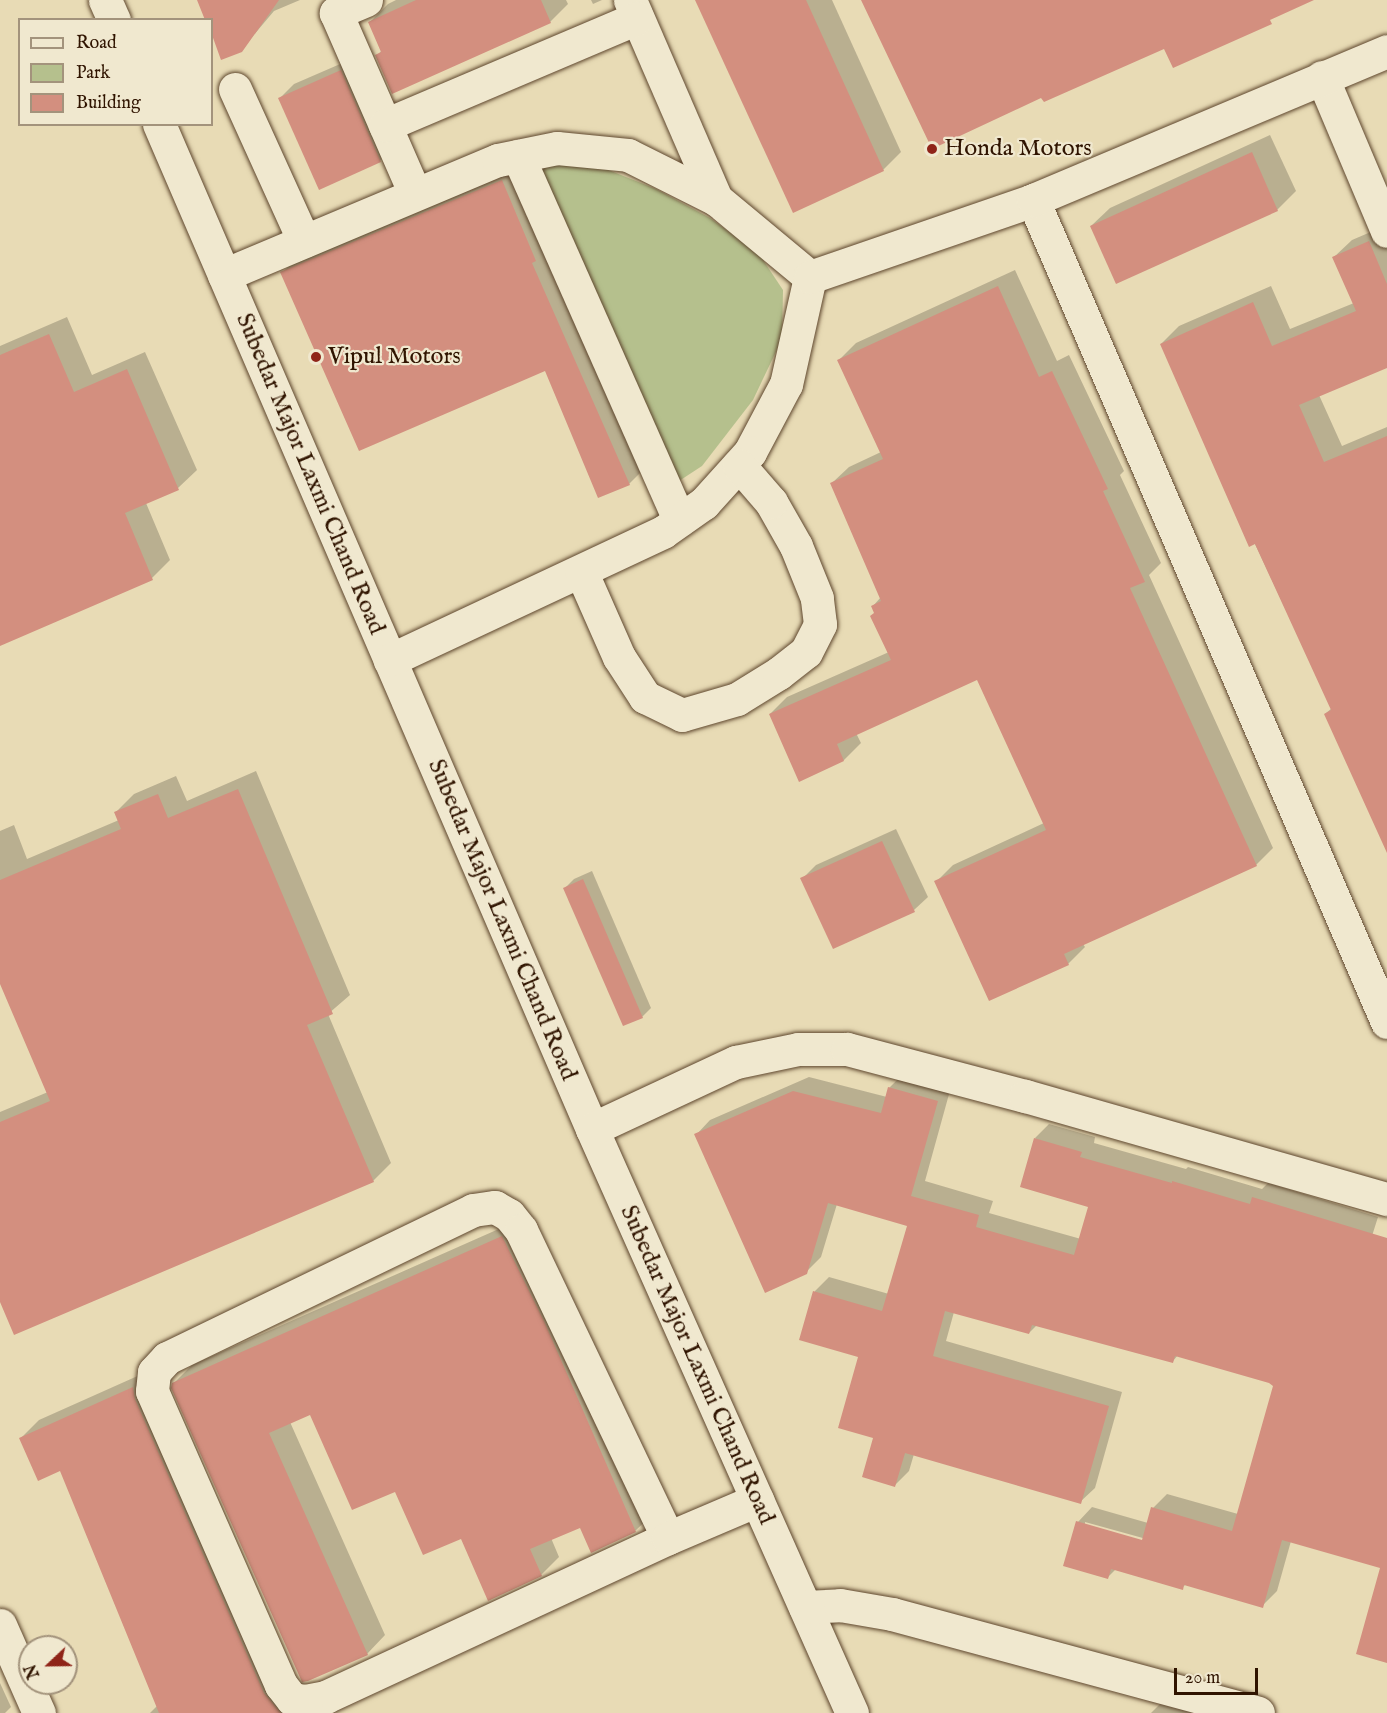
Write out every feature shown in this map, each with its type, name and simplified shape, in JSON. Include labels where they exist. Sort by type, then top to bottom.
[{"type":"street","points":[[105,0],[113,18]]},
{"type":"street","points":[[366,0],[336,13],[415,194]]},
{"type":"street","points":[[385,125],[633,9],[716,199]]},
{"type":"street","points":[[810,277],[1033,200],[1387,51]]},
{"type":"street","points":[[1322,77],[1387,231]]},
{"type":"street","points":[[235,89],[304,241]]},
{"type":"street","name":"Subedar Major Laxmi Chand Road","points":[[160,126],[592,1129],[852,1713]]},
{"type":"street","points":[[224,275],[498,160],[557,148],[628,155],[716,199],[810,277]]},
{"type":"street","points":[[518,156],[679,520]]},
{"type":"street","points":[[1033,200],[1387,1022]]},
{"type":"street","points":[[390,660],[663,532],[704,503],[750,452],[786,384],[810,277]]},
{"type":"street","points":[[581,571],[619,657],[645,697],[682,715],[737,699],[779,673],[806,652],[820,624],[817,598],[796,546],[771,502],[739,465]]},
{"type":"street","points":[[592,1129],[736,1062],[798,1049],[847,1049],[1025,1096],[1387,1199]]},
{"type":"street","points":[[668,1538],[521,1230],[509,1215],[495,1207],[473,1210],[178,1352],[167,1358],[154,1372],[152,1391],[281,1685],[292,1699],[306,1701],[326,1697],[668,1538],[757,1500]]},
{"type":"street","points":[[805,1607],[840,1605],[892,1614],[1258,1713]]},
{"type":"street","points":[[0,1625],[39,1713]]},
{"type":"green space","points":[[567,163],[596,165],[656,189],[710,218],[759,254],[783,290],[782,339],[753,400],[702,466],[679,481],[534,168]]},
{"type":"building","points":[[197,0],[279,0],[242,52],[221,60],[213,38],[213,18],[204,18]]},
{"type":"building","points":[[416,0],[541,0],[551,23],[392,94],[375,55],[381,52],[368,22]]},
{"type":"building","points":[[695,0],[806,0],[884,171],[793,213]]},
{"type":"building","points":[[861,0],[1314,0],[1270,20],[1272,24],[1173,68],[1164,49],[1044,102],[1041,98],[932,149]]},
{"type":"building","points":[[341,70],[381,162],[319,190],[278,98]]},
{"type":"building","points":[[1252,152],[1278,211],[1116,284],[1090,226]]},
{"type":"building","points":[[502,180],[536,261],[532,263],[630,485],[598,498],[545,371],[359,451],[280,272]]},
{"type":"building","points":[[1369,241],[1387,284],[1387,368],[1299,405],[1324,462],[1387,436],[1387,853],[1324,714],[1331,710],[1255,544],[1249,547],[1160,344],[1253,302],[1272,346],[1356,311],[1332,257]]},
{"type":"building","points":[[998,286],[1039,377],[1052,371],[1108,489],[1103,491],[1145,582],[1130,588],[1257,866],[1064,954],[1069,965],[989,1001],[934,881],[1046,830],[977,680],[837,744],[844,761],[799,782],[769,714],[891,660],[870,616],[874,613],[871,606],[881,601],[830,483],[883,459],[837,360]]},
{"type":"building","points":[[49,334],[74,392],[127,369],[179,490],[125,513],[153,580],[0,646],[0,355]]},
{"type":"building","points":[[238,789],[333,1014],[307,1025],[374,1182],[14,1335],[0,1302],[0,1122],[50,1101],[0,984],[0,880],[121,829],[114,812],[158,794],[168,818]]},
{"type":"building","points":[[882,841],[915,912],[833,949],[800,878]]},
{"type":"building","points":[[583,879],[643,1018],[623,1026],[563,888]]},
{"type":"building","points":[[888,1087],[938,1101],[911,1196],[979,1215],[976,1227],[1074,1255],[1088,1207],[1020,1187],[1034,1138],[1082,1152],[1080,1157],[1250,1204],[1252,1197],[1387,1238],[1387,1663],[1356,1654],[1380,1568],[1282,1540],[1263,1608],[1184,1585],[1183,1590],[1111,1569],[1108,1579],[1063,1566],[1076,1521],[1142,1540],[1151,1507],[1232,1531],[1273,1386],[1269,1383],[1175,1356],[1173,1363],[1032,1325],[1029,1334],[945,1311],[933,1356],[1109,1406],[1081,1504],[905,1453],[895,1487],[862,1477],[873,1438],[838,1428],[858,1357],[799,1340],[813,1291],[882,1311],[907,1226],[828,1203],[807,1274],[765,1293],[694,1134],[793,1091],[881,1113]]},
{"type":"building","points":[[502,1236],[544,1321],[636,1532],[591,1553],[580,1528],[530,1549],[542,1576],[488,1601],[461,1539],[423,1555],[395,1492],[352,1510],[310,1415],[269,1433],[368,1655],[302,1682],[171,1388],[172,1383]]},
{"type":"building","points":[[133,1387],[135,1399],[264,1693],[281,1713],[159,1713],[60,1471],[38,1481],[19,1438]]},
{"type":"place","name":"Honda Motors","points":[[932,149]]},
{"type":"place","name":"Vipul Motors","points":[[316,357]]}]
